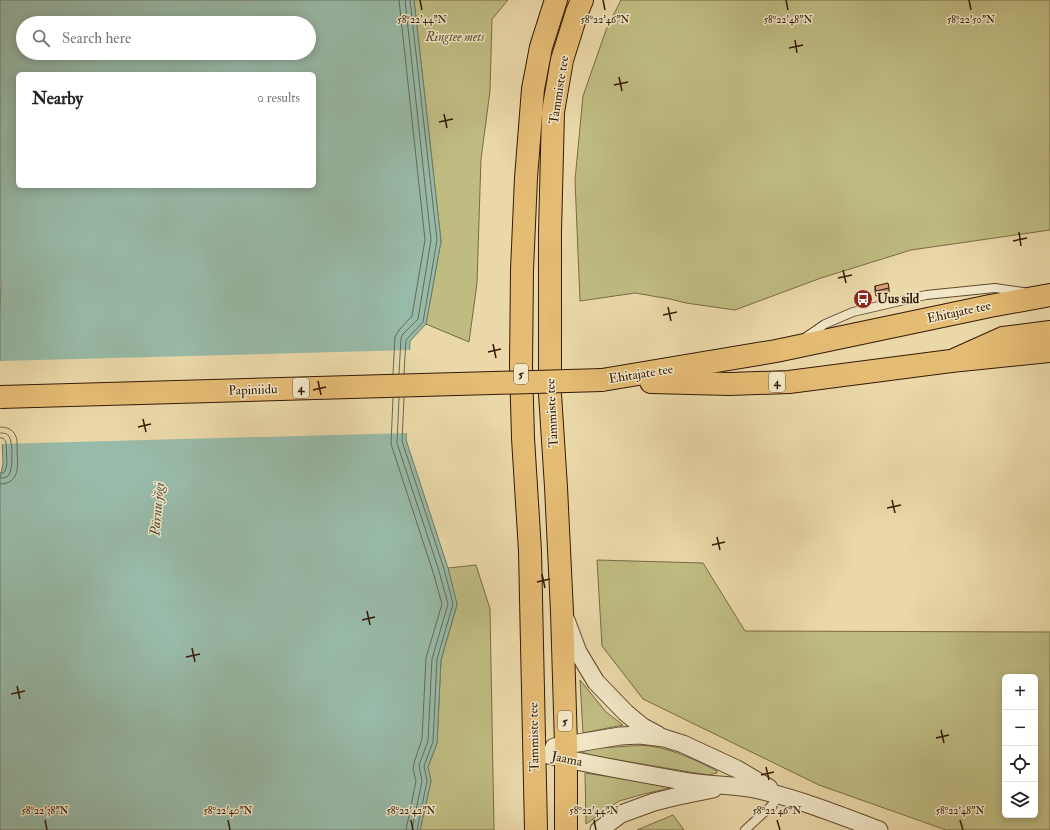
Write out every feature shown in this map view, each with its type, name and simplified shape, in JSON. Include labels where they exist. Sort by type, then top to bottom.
[{"type":"main road","name":"Tammiste tee","points":[[536,830],[530,551],[523,438],[521,366],[522,270],[526,178],[534,88],[541,47],[556,0]]},
{"type":"main road","name":"Tammiste tee","points":[[566,830],[566,752],[562,612],[550,394],[550,232],[553,112],[562,60],[582,0]]},
{"type":"main road","name":"Ehitajate tee","points":[[602,380],[776,351],[990,306],[1050,295]]},
{"type":"main road","points":[[951,361],[1003,338],[1050,332]]},
{"type":"main road","name":"Ehitajate tee","points":[[602,380],[730,384],[789,382],[951,361],[1050,351]]},
{"type":"main road","name":"Papiniidu","points":[[0,397],[602,380]]},
{"type":"street","name":"Jaama","points":[[562,612],[578,652],[596,682],[626,713],[643,727],[664,738],[683,744],[738,769],[781,796]]},
{"type":"street","name":"Jaama","points":[[566,752],[620,736],[640,735],[664,738]]},
{"type":"street","name":"Jaama","points":[[535,752],[566,752],[691,782],[748,788],[806,803],[879,830]]},
{"type":"street","name":"Jaama","points":[[600,830],[621,814],[654,802],[729,786]]},
{"type":"lane","points":[[745,830],[781,796]]},
{"type":"green space","name":"Ringtee mets","points":[[414,0],[508,0],[492,19],[490,91],[481,159],[477,283],[469,342],[426,324],[441,241]]},
{"type":"green space","points":[[621,0],[1050,0],[1050,230],[911,250],[821,278],[735,310],[686,303],[635,293],[580,301],[575,180],[583,96],[606,30]]},
{"type":"green space","points":[[597,560],[703,563],[745,631],[1050,632],[1050,830],[946,830],[819,785],[643,699],[602,646]]},
{"type":"green space","points":[[476,565],[490,609],[494,830],[420,830],[431,781],[428,767],[437,743],[441,660],[457,605],[448,568]]},
{"type":"green space","points":[[580,680],[606,712],[623,725],[583,733]]},
{"type":"green space","points":[[647,746],[668,750],[701,763],[717,771],[717,773],[708,775],[583,753],[586,749]]},
{"type":"green space","points":[[585,773],[675,787],[619,801],[586,824]]},
{"type":"green space","points":[[673,815],[684,830],[637,830]]},
{"type":"water","name":"Pärnu jõgi","points":[[0,0],[414,0],[441,241],[426,324],[410,341],[406,440],[448,568],[457,604],[441,660],[437,743],[428,767],[431,781],[420,830],[0,830],[0,479],[3,463],[0,388]]},
{"type":"pier","points":[[411,350],[408,433],[0,444],[0,361]]},
{"type":"building","points":[[888,283],[889,288],[876,291],[875,286]]},
{"type":"place","name":"Uus sild","points":[[863,299]]}]
